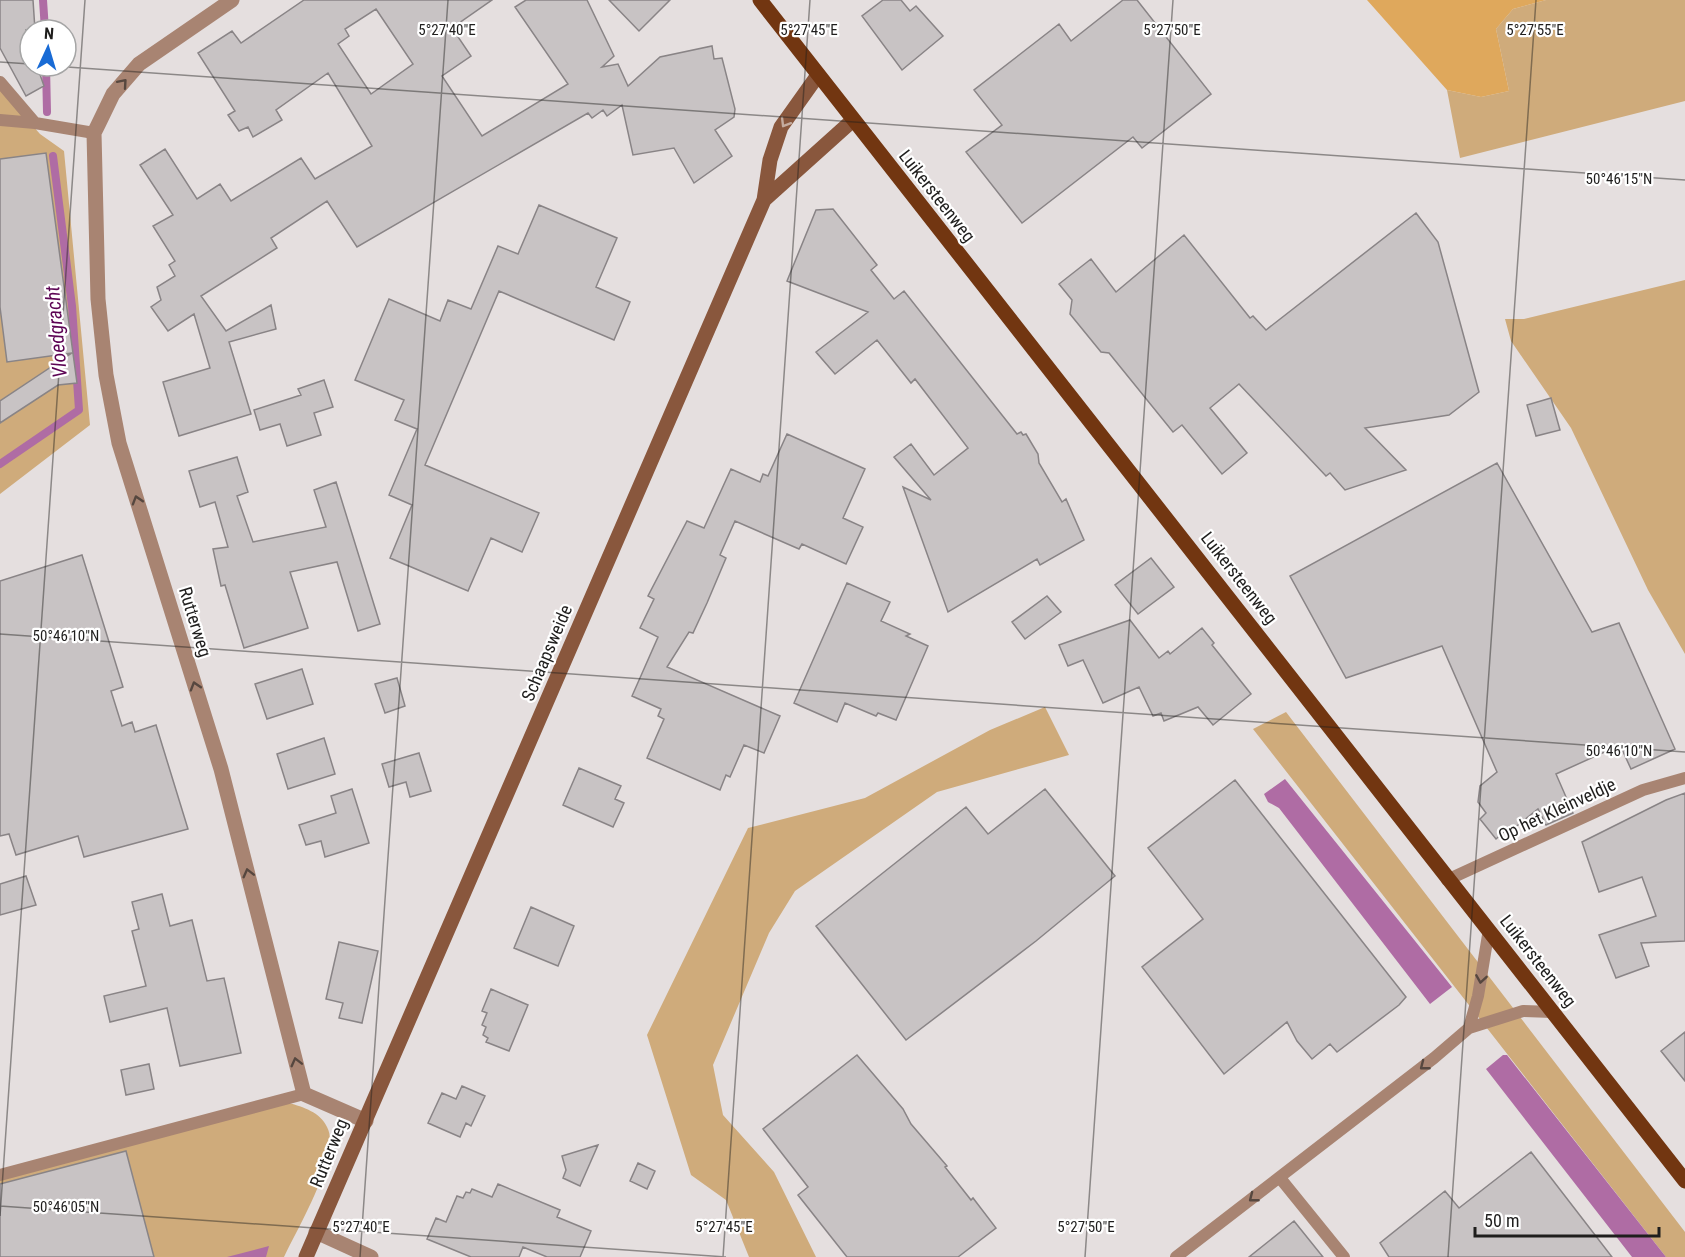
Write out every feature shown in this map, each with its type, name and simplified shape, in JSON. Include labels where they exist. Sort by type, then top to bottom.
[{"type":"main road","name":"Luikersteenweg","points":[[760,0],[1685,1181]]},
{"type":"street","name":"Rutterweg","points":[[232,0],[139,64],[113,94],[94,133],[98,299],[106,375],[119,443],[221,769],[304,1094],[366,1121],[306,1257]]},
{"type":"street","name":"Schaapsweide","points":[[366,1121],[764,200],[770,160],[781,127],[818,75]]},
{"type":"street","name":"Schaapsweide","points":[[764,200],[853,120]]},
{"type":"street","points":[[316,1232],[371,1257]]},
{"type":"lane","points":[[0,82],[35,123]]},
{"type":"lane","points":[[0,120],[35,123],[94,133]]},
{"type":"lane","name":"Op het Kleinveldje","points":[[1447,880],[1643,790],[1685,778]]},
{"type":"lane","points":[[1469,1028],[1478,996],[1489,929]]},
{"type":"lane","points":[[1176,1257],[1434,1058],[1469,1028],[1523,1011],[1552,1012]]},
{"type":"lane","points":[[0,1175],[304,1094]]},
{"type":"lane","points":[[1280,1178],[1344,1257]]},
{"type":"shaded area","points":[[1367,0],[1546,0],[1513,9],[1496,29],[1509,91],[1481,97],[1447,90]]},
{"type":"shaded area","points":[[1546,0],[1685,0],[1685,101],[1460,158],[1447,90],[1481,97],[1509,91],[1496,29],[1513,9]]},
{"type":"shaded area","points":[[0,89],[40,134],[64,151],[90,425],[0,494]]},
{"type":"shaded area","points":[[1685,280],[1685,654],[1648,590],[1571,428],[1511,341],[1505,319],[1524,319]]},
{"type":"shaded area","points":[[1045,707],[1069,755],[937,792],[795,891],[769,933],[713,1065],[723,1115],[774,1172],[816,1257],[749,1257],[726,1200],[691,1175],[647,1035],[748,828],[865,798],[990,730]]},
{"type":"shaded area","points":[[1286,712],[1685,1232],[1685,1257],[1666,1257],[1253,729]]},
{"type":"shaded area","points":[[1285,779],[1452,987],[1430,1004],[1279,808],[1268,802],[1264,794]]},
{"type":"shaded area","points":[[1503,1055],[1507,1055],[1666,1257],[1632,1257],[1486,1069]]},
{"type":"shaded area","points":[[289,1103],[305,1108],[320,1117],[327,1127],[330,1139],[328,1155],[316,1192],[284,1257],[0,1257],[0,1180]]},
{"type":"shaded area","points":[[269,1246],[266,1257],[227,1257]]},
{"type":"building","points":[[0,0],[33,0],[34,18],[18,18],[18,78],[41,78],[44,86],[26,96],[0,48]]},
{"type":"building","points":[[304,0],[492,0],[452,28],[471,56],[442,76],[482,136],[568,84],[515,7],[526,0],[587,0],[614,56],[602,67],[618,64],[628,86],[660,57],[712,46],[714,59],[722,58],[735,109],[734,117],[715,130],[732,156],[694,183],[674,148],[633,155],[622,105],[607,116],[603,110],[592,118],[588,113],[357,247],[327,201],[271,238],[277,248],[201,296],[226,331],[271,305],[276,329],[229,342],[251,414],[179,436],[163,382],[210,368],[194,314],[168,331],[151,307],[161,300],[157,287],[175,276],[169,265],[175,261],[153,226],[173,215],[140,165],[165,149],[197,199],[220,184],[231,201],[301,158],[315,179],[372,146],[328,73],[276,110],[282,120],[253,137],[248,127],[239,131],[228,115],[235,111],[198,53],[232,31],[241,43]],"holes":[[[376,9],[413,64],[371,94],[338,44],[349,36],[345,29]]]},
{"type":"building","points":[[609,0],[670,0],[639,31]]},
{"type":"building","points":[[883,0],[901,0],[910,11],[916,6],[943,36],[902,70],[862,16]]},
{"type":"building","points":[[1123,0],[1137,0],[1211,94],[1142,148],[1133,137],[1022,223],[966,152],[1002,125],[974,90],[1059,24],[1071,41]]},
{"type":"building","points":[[46,153],[77,383],[58,385],[0,423],[0,401],[72,353],[7,362],[0,307],[0,159]]},
{"type":"building","points":[[539,205],[617,238],[596,287],[630,302],[614,340],[499,291],[425,465],[539,513],[522,552],[491,538],[468,591],[390,558],[412,505],[389,495],[417,429],[395,420],[404,400],[355,380],[389,299],[440,321],[448,300],[471,309],[498,246],[518,254]]},
{"type":"building","points":[[833,209],[877,265],[871,270],[894,299],[904,291],[1017,434],[1021,432],[1023,435],[1026,434],[1038,454],[1039,463],[1062,502],[1066,499],[1084,540],[1040,565],[1037,559],[948,612],[903,487],[931,500],[894,457],[911,444],[934,475],[968,448],[915,379],[911,383],[877,340],[835,374],[816,352],[868,312],[787,281],[816,210]]},
{"type":"building","points":[[1416,213],[1438,242],[1479,392],[1449,415],[1365,428],[1406,470],[1345,490],[1330,473],[1326,476],[1239,384],[1210,408],[1247,453],[1222,474],[1182,425],[1173,432],[1109,353],[1101,352],[1070,314],[1072,300],[1059,284],[1091,259],[1116,292],[1184,235],[1250,318],[1253,316],[1266,330]]},
{"type":"building","points":[[324,380],[333,407],[314,413],[321,435],[287,446],[280,424],[260,430],[254,410],[301,395],[298,389]]},
{"type":"building","points":[[1551,398],[1560,430],[1536,436],[1527,405]]},
{"type":"building","points":[[787,434],[865,469],[843,518],[863,527],[846,564],[802,544],[799,549],[735,521],[720,555],[726,558],[707,603],[693,633],[689,632],[667,667],[780,716],[764,753],[744,745],[730,777],[726,775],[720,790],[647,758],[664,719],[658,716],[661,709],[632,696],[658,637],[640,628],[654,599],[648,596],[687,521],[704,528],[731,469],[760,482],[763,474],[768,476]]},
{"type":"building","points":[[237,457],[248,492],[237,496],[253,542],[326,527],[314,490],[336,482],[380,624],[358,631],[337,562],[290,572],[308,628],[244,648],[225,585],[221,586],[213,549],[228,547],[215,502],[200,507],[189,471]]},
{"type":"building","points":[[1497,463],[1592,632],[1619,623],[1675,749],[1631,769],[1620,745],[1556,774],[1573,813],[1546,825],[1538,809],[1513,829],[1511,826],[1496,839],[1480,819],[1486,813],[1478,802],[1480,786],[1497,772],[1442,646],[1346,678],[1290,576]]},
{"type":"building","points":[[82,555],[123,687],[111,691],[122,726],[132,722],[135,732],[156,725],[188,829],[84,857],[78,836],[16,855],[9,834],[0,836],[0,581]]},
{"type":"building","points":[[1151,558],[1174,587],[1138,614],[1115,585]]},
{"type":"building","points":[[847,583],[890,602],[881,621],[910,634],[906,636],[928,646],[896,720],[878,713],[876,716],[845,703],[837,722],[794,703]]},
{"type":"building","points":[[1047,596],[1061,612],[1025,639],[1012,622]]},
{"type":"building","points":[[1130,620],[1159,658],[1168,651],[1170,654],[1202,628],[1214,643],[1212,645],[1251,694],[1213,725],[1198,707],[1164,721],[1161,713],[1153,716],[1139,687],[1103,703],[1083,660],[1068,666],[1059,645]]},
{"type":"building","points":[[302,669],[313,704],[267,719],[255,684]]},
{"type":"building","points":[[397,678],[405,706],[385,713],[375,684]]},
{"type":"building","points":[[324,738],[335,774],[288,789],[277,754]]},
{"type":"building","points":[[419,753],[431,791],[410,797],[406,782],[389,787],[382,764]]},
{"type":"building","points":[[579,768],[621,786],[615,799],[624,803],[613,827],[563,805]]},
{"type":"building","points":[[1235,780],[1406,997],[1399,1005],[1337,1052],[1330,1044],[1312,1059],[1297,1041],[1287,1022],[1224,1074],[1142,967],[1203,919],[1148,848]]},
{"type":"building","points":[[352,789],[369,843],[325,857],[321,841],[306,845],[299,825],[336,813],[331,796]]},
{"type":"building","points":[[1045,789],[1115,876],[1036,941],[906,1040],[816,926],[966,807],[988,834]]},
{"type":"building","points":[[1685,793],[1685,941],[1641,943],[1649,966],[1616,978],[1599,935],[1656,916],[1642,877],[1599,892],[1582,842],[1666,800]]},
{"type":"building","points":[[26,876],[36,905],[0,915],[0,884]]},
{"type":"building","points":[[162,894],[170,926],[192,920],[207,981],[224,978],[241,1053],[180,1066],[167,1008],[110,1022],[104,996],[146,986],[132,931],[139,929],[132,902]]},
{"type":"building","points":[[531,907],[574,926],[558,966],[514,948]]},
{"type":"building","points":[[339,942],[378,951],[362,1023],[339,1018],[343,1003],[326,999]]},
{"type":"building","points":[[491,989],[528,1005],[509,1051],[486,1042],[488,1038],[483,1035],[486,1027],[482,1025],[487,1013],[482,1011]]},
{"type":"building","points":[[1685,1032],[1685,1081],[1661,1051]]},
{"type":"building","points":[[857,1055],[903,1109],[911,1124],[996,1228],[958,1257],[847,1257],[798,1195],[808,1187],[763,1129]]},
{"type":"building","points":[[149,1064],[154,1089],[126,1095],[121,1070]]},
{"type":"building","points":[[462,1086],[485,1096],[471,1126],[466,1123],[460,1137],[428,1123],[442,1093],[456,1099]]},
{"type":"building","points":[[598,1145],[580,1186],[563,1178],[566,1170],[562,1156]]},
{"type":"building","points":[[126,1151],[154,1257],[0,1257],[0,1184]]},
{"type":"building","points":[[1531,1152],[1612,1257],[1389,1257],[1380,1243],[1445,1191],[1459,1208]]},
{"type":"building","points":[[638,1163],[655,1171],[647,1189],[630,1181]]},
{"type":"building","points":[[498,1184],[560,1210],[557,1217],[591,1231],[580,1257],[547,1257],[523,1247],[519,1257],[471,1257],[427,1239],[436,1218],[446,1222],[457,1196],[463,1198],[466,1192],[470,1193],[472,1189],[492,1197]]},
{"type":"building","points":[[1294,1221],[1323,1257],[1249,1257]]},
{"type":"waterway","name":"Vloedgracht","points":[[43,0],[44,18]]},
{"type":"waterway","name":"Vloedgracht","points":[[46,78],[47,112]]},
{"type":"waterway","name":"Vloedgracht","points":[[0,464],[79,410],[72,306],[53,156]]}]
